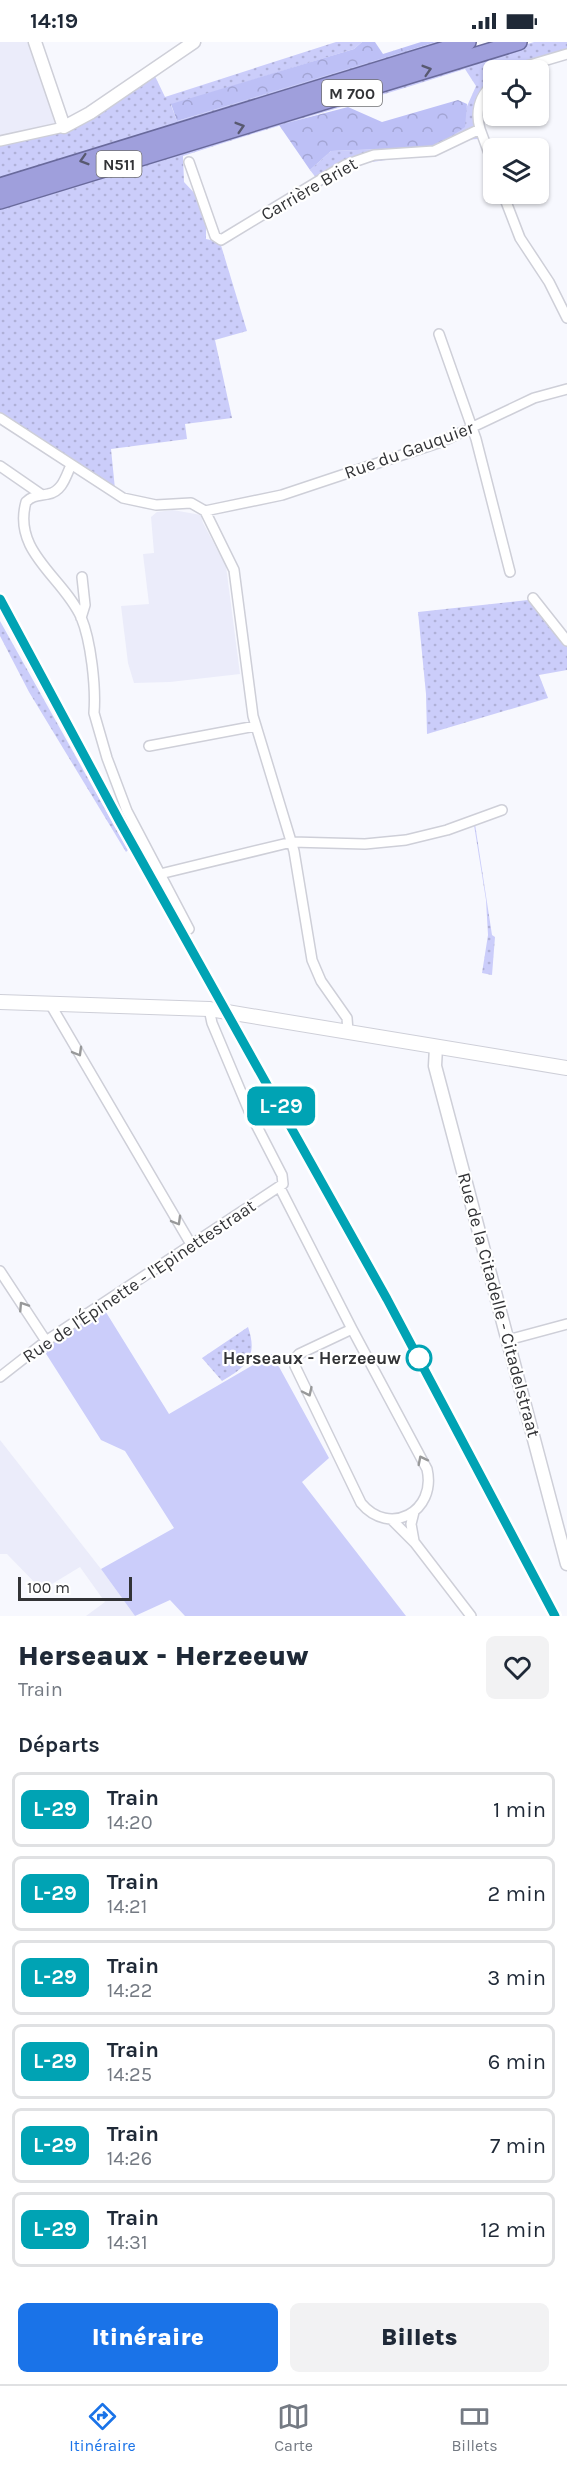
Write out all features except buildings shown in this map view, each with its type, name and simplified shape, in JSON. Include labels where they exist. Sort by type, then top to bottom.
[{"type":"highway","name":"M 700","points":[[182,137],[468,42]]},
{"type":"highway","name":"M 700","points":[[182,137],[519,42]]},
{"type":"highway","name":"N511","points":[[0,186],[182,137]]},
{"type":"highway","name":"N511","points":[[0,201],[182,137]]},
{"type":"main road","points":[[0,1002],[208,1009],[567,1068]]},
{"type":"street","points":[[35,42],[64,127]]},
{"type":"street","points":[[0,141],[64,127],[90,113],[194,42]]},
{"type":"street","points":[[547,60],[567,54]]},
{"type":"street","points":[[483,98],[479,103],[477,115],[483,138]]},
{"type":"street","name":"Carrière Briet","points":[[189,162],[215,236],[223,240],[354,160],[381,154],[434,151],[480,129]]},
{"type":"street","points":[[507,204],[520,238],[549,282],[567,318]]},
{"type":"street","points":[[439,334],[471,428],[510,572]]},
{"type":"street","name":"Rue du Gauquier","points":[[205,511],[282,495],[441,442],[534,398],[567,389]]},
{"type":"street","points":[[0,418],[129,500],[156,505],[191,503],[205,511],[234,570],[248,687],[256,726],[292,842],[312,960],[321,981],[347,1018],[348,1032]]},
{"type":"street","points":[[71,465],[61,486],[55,492],[34,496],[26,502],[23,528],[25,536],[40,562],[76,608],[81,618],[87,639],[95,700],[94,713],[127,812],[189,929]]},
{"type":"street","points":[[0,466],[42,495]]},
{"type":"street","points":[[81,618],[85,605],[82,577]]},
{"type":"street","points":[[533,598],[567,641]]},
{"type":"street","points":[[149,746],[256,726]]},
{"type":"street","points":[[160,874],[292,842],[392,842],[447,830],[502,810]]},
{"type":"street","points":[[49,1002],[192,1246]]},
{"type":"street","points":[[208,1009],[249,1111],[282,1175],[283,1184],[280,1188],[427,1469],[429,1481],[427,1495],[414,1512],[411,1524],[415,1543]]},
{"type":"street","name":"Rue de la Citadelle - Citadelstraat","points":[[436,1047],[435,1066],[508,1341],[562,1527],[567,1564]]},
{"type":"street","name":"Rue de l'Épinette - l'Epinettestraat","points":[[0,1377],[46,1341],[280,1188]]},
{"type":"street","points":[[0,1271],[46,1341]]},
{"type":"street","points":[[508,1341],[567,1324]]},
{"type":"street","points":[[352,1329],[299,1354],[294,1360],[295,1366],[361,1503],[375,1515],[391,1519],[415,1543],[471,1616]]},
{"type":"street","points":[[391,1519],[414,1512]]},
{"type":"shaded area","points":[[0,42],[32,42],[58,120],[54,126],[0,139]]},
{"type":"shaded area","points":[[336,42],[362,42],[354,49],[171,105],[177,121],[436,42],[447,42],[0,178],[0,145],[53,134],[154,74],[165,97]]},
{"type":"shaded area","points":[[534,42],[567,42],[567,58],[549,63],[549,60],[483,60],[482,120],[485,134],[478,139],[463,140],[421,155],[358,164],[320,183],[310,170],[331,151],[435,147],[464,113],[476,86],[465,69],[183,156],[184,182],[198,197],[206,226],[206,239],[220,242],[247,331],[215,340],[232,418],[185,424],[187,439],[111,449],[115,489],[0,412],[0,208],[182,149]]},
{"type":"shaded area","points":[[173,510],[201,515],[226,566],[240,674],[170,682],[134,683],[128,663],[121,606],[149,604],[143,554],[154,553],[151,517],[157,512]]},
{"type":"shaded area","points":[[528,600],[567,644],[567,670],[539,675],[548,698],[427,734],[426,694],[418,612]]},
{"type":"shaded area","points":[[0,621],[128,850],[126,852],[29,692],[0,636]]},
{"type":"shaded area","points":[[475,824],[492,935],[495,937],[492,975],[482,973],[488,935],[486,900]]},
{"type":"shaded area","points":[[104,1309],[169,1414],[272,1354],[329,1458],[302,1482],[406,1616],[185,1616],[170,1600],[135,1616],[101,1569],[174,1528],[125,1451],[101,1440],[43,1349]]},
{"type":"shaded area","points":[[248,1327],[252,1346],[248,1360],[238,1371],[222,1381],[202,1358]]},
{"type":"shaded area","points":[[0,1440],[135,1616],[86,1616],[105,1602],[80,1567],[42,1590],[7,1554],[0,1554]]},
{"type":"green space","points":[[362,42],[375,42],[383,54],[421,42],[436,42],[177,121],[171,104],[354,49]]},
{"type":"green space","points":[[458,100],[467,104],[465,127],[435,147],[331,151],[310,170],[279,125],[348,107],[382,122]]},
{"type":"railway","points":[[0,599],[138,853],[253,1055],[397,1317],[555,1616]]},
{"type":"train","name":"L-29","points":[[0,599],[120,822],[262,1071],[387,1299],[555,1616]]},
{"type":"place","name":"Herseaux - Herzeeuw","points":[[419,1358]]}]
